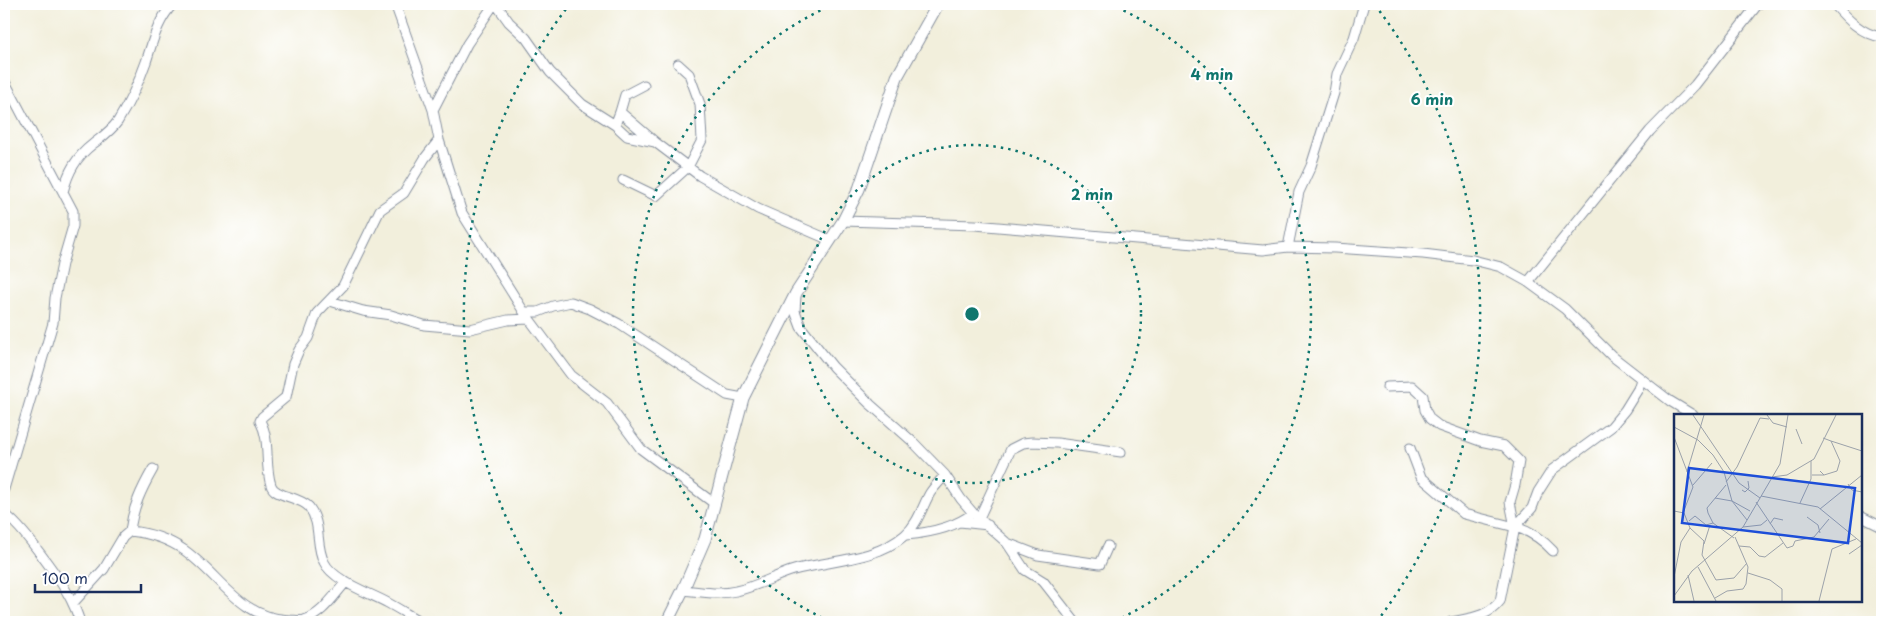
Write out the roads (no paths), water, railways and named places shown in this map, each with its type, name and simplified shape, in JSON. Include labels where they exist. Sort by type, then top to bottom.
[{"type":"street","points":[[63,192],[68,173],[76,160],[87,148],[108,133],[118,121],[140,79],[157,27],[173,4]]},
{"type":"street","points":[[395,4],[432,110],[439,140],[462,214],[526,315],[571,375],[607,403],[641,449],[715,504]]},
{"type":"street","points":[[432,110],[467,44],[495,4],[509,22],[526,38],[550,72],[582,104],[615,125],[627,136],[655,142]]},
{"type":"street","points":[[667,622],[705,539],[744,398],[796,293],[843,220],[859,189],[897,77],[938,4]]},
{"type":"street","points":[[1288,247],[1299,192],[1311,166],[1334,93],[1337,74],[1354,38],[1364,4]]},
{"type":"street","points":[[1528,282],[1650,131],[1695,85],[1758,4]]},
{"type":"street","points":[[1834,4],[1847,19],[1860,29],[1882,37]]},
{"type":"street","points":[[623,180],[656,196],[688,167],[702,140],[700,104],[689,74],[678,64]]},
{"type":"street","points":[[4,80],[73,211],[73,226],[58,283],[53,323],[4,489]]},
{"type":"street","points":[[615,125],[624,95],[644,85]]},
{"type":"street","points":[[620,112],[655,142],[700,176],[758,209],[830,240]]},
{"type":"street","points":[[421,622],[346,582],[326,566],[323,560],[317,523],[307,506],[296,499],[275,492],[271,486],[266,438],[260,421],[262,417],[286,398],[293,364],[299,350],[308,338],[317,313],[343,286],[380,210],[404,194],[425,158],[439,140]]},
{"type":"street","points":[[843,220],[975,225],[1263,250],[1288,247],[1345,249],[1473,260],[1501,267],[1528,282],[1565,309],[1612,356],[1670,401],[1690,414]]},
{"type":"street","points":[[796,293],[795,311],[799,323]]},
{"type":"street","points":[[330,301],[362,312],[392,315],[424,325],[470,329],[571,302],[590,309],[619,324],[728,395],[744,398]]},
{"type":"street","points":[[783,317],[795,319],[833,367],[876,410],[913,442],[945,475],[961,499],[976,516],[1007,543],[1025,570],[1043,581],[1075,622]]},
{"type":"street","points":[[1514,527],[1532,508],[1538,492],[1552,470],[1611,427],[1638,390],[1641,379]]},
{"type":"street","points":[[1387,387],[1412,386],[1423,396],[1425,410],[1430,419],[1439,426],[1480,441],[1504,446],[1519,460],[1510,502],[1514,527],[1500,602],[1491,612],[1451,622]]},
{"type":"street","points":[[906,535],[922,533],[976,516],[1011,449],[1023,443],[1057,443],[1121,452]]},
{"type":"street","points":[[1410,448],[1421,477],[1464,514],[1526,530],[1543,540],[1553,551]]},
{"type":"street","points":[[73,603],[104,569],[123,537],[130,531],[132,513],[140,492],[153,469]]},
{"type":"street","points":[[683,590],[719,593],[736,591],[756,586],[792,571],[861,556],[889,547],[906,535],[916,524],[931,492],[945,475]]},
{"type":"street","points":[[4,514],[18,525],[50,567],[73,603],[80,622]]},
{"type":"street","points":[[1861,516],[1882,527]]},
{"type":"street","points":[[960,522],[988,525]]},
{"type":"street","points":[[130,531],[162,538],[183,550],[208,570],[229,593],[263,616],[282,620],[317,618],[346,582]]},
{"type":"street","points":[[1007,543],[1038,555],[1100,564],[1108,546]]}]
